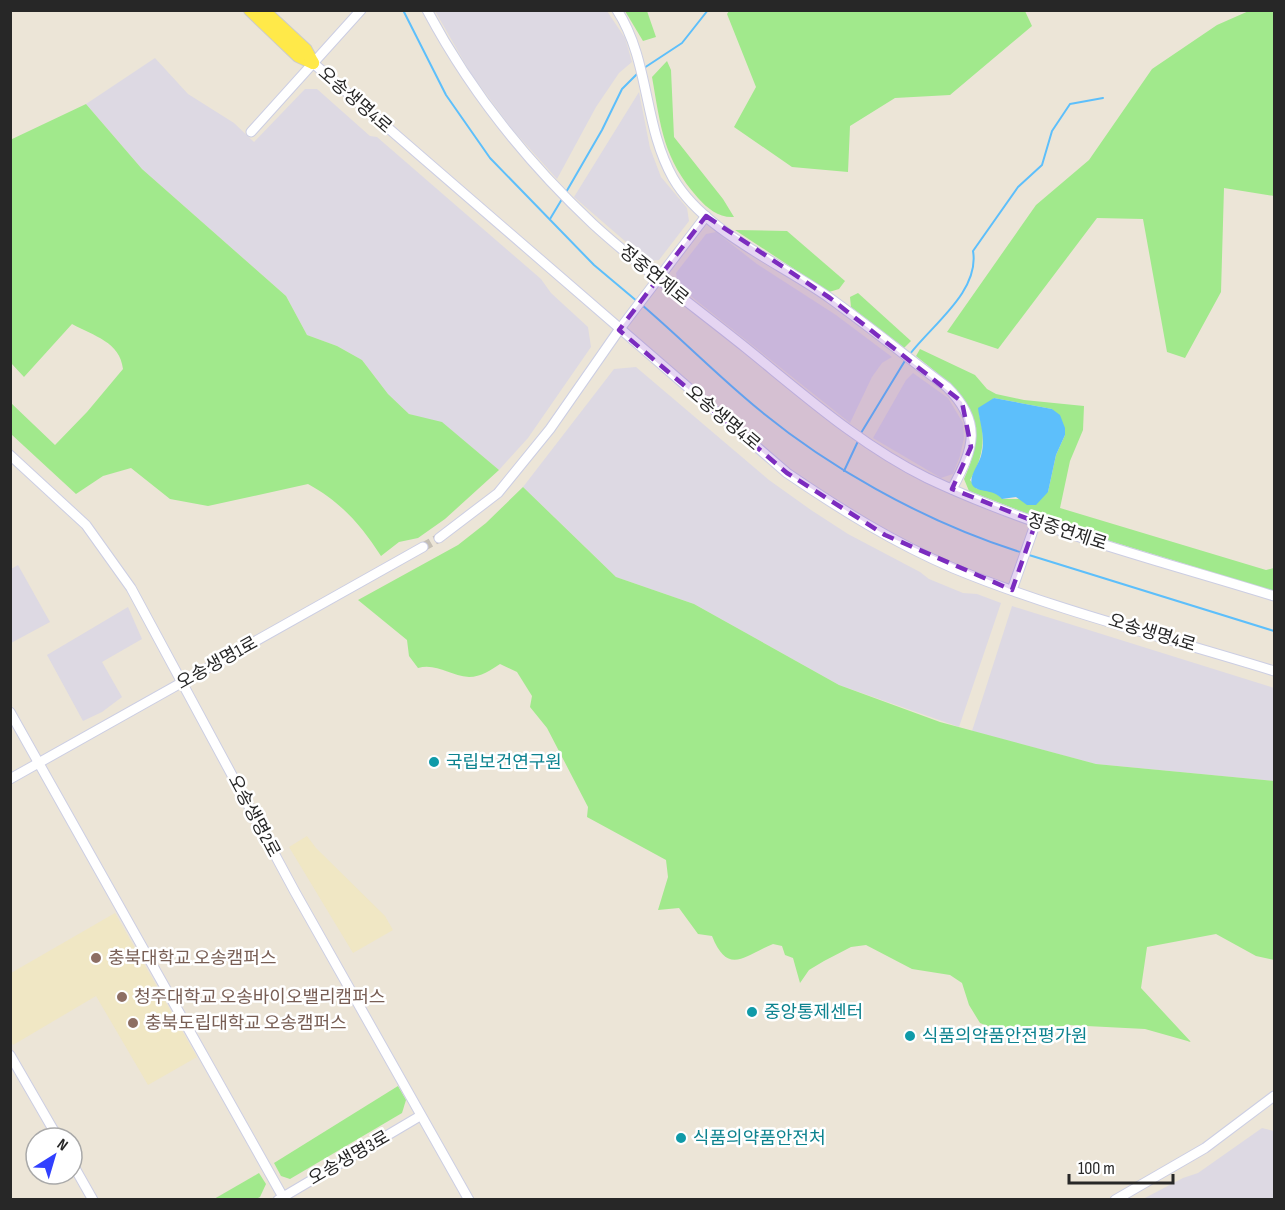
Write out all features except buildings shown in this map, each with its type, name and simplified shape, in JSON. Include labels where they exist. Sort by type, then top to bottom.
[{"type":"main road","points":[[250,10],[298,56],[313,63]]},
{"type":"main road","points":[[263,10],[306,50],[313,63]]},
{"type":"street","name":"오송생명4로","points":[[361,10],[313,63],[787,473],[836,507],[885,536],[942,563],[1275,671]]},
{"type":"street","name":"정중연제로","points":[[427,10],[466,78],[495,119],[571,203],[657,282],[853,433],[924,476],[1035,525],[1275,596]]},
{"type":"street","points":[[617,10],[631,33],[640,61],[663,159],[686,197],[706,216],[765,258],[830,298],[947,387],[962,402],[969,417],[971,447],[967,462],[952,489]]},
{"type":"street","points":[[251,132],[313,63]]},
{"type":"street","points":[[439,538],[498,494],[550,429],[619,330],[706,216]]},
{"type":"street","name":"오송생명2로","points":[[10,455],[61,501],[101,544],[131,588],[295,892],[469,1200]]},
{"type":"street","points":[[1013,586],[1035,525]]},
{"type":"street","name":"오송생명1로","points":[[10,779],[423,547]]},
{"type":"street","points":[[10,711],[281,1198]]},
{"type":"street","points":[[10,1055],[50,1126]]},
{"type":"street","points":[[1115,1200],[1205,1148],[1271,1099],[1275,1112]]},
{"type":"street","name":"오송생명3로","points":[[281,1198],[420,1116]]},
{"type":"street","points":[[84,1184],[93,1200]]},
{"type":"highlighted area","points":[[706,216],[830,298],[962,402],[971,447],[952,489],[1036,522],[1012,590],[885,535],[787,473],[619,330]]},
{"type":"shaded area","points":[[435,11],[607,11],[625,38],[632,62],[619,73],[596,107],[557,179],[512,129],[470,72]]},
{"type":"shaded area","points":[[155,58],[188,94],[234,123],[254,142],[305,89],[317,89],[370,136],[377,137],[541,279],[551,293],[588,327],[591,347],[528,438],[499,470],[444,424],[409,414],[388,394],[362,360],[337,346],[307,335],[286,296],[142,169],[86,104]]},
{"type":"shaded area","points":[[639,92],[650,148],[661,177],[687,208],[689,221],[659,260],[648,261],[574,197]]},
{"type":"shaded area","points":[[716,232],[757,264],[836,315],[892,357],[882,363],[872,377],[850,423],[678,286],[676,273],[706,234]]},
{"type":"shaded area","points":[[636,367],[769,480],[848,534],[929,579],[963,593],[977,594],[1001,603],[959,727],[839,685],[694,604],[616,577],[523,487],[614,369]]},
{"type":"shaded area","points":[[913,373],[948,398],[963,423],[964,438],[953,474],[941,478],[873,438],[906,380]]},
{"type":"shaded area","points":[[18,565],[50,622],[11,643],[11,569]]},
{"type":"shaded area","points":[[1012,606],[1274,688],[1274,781],[1096,764],[972,731]]},
{"type":"shaded area","points":[[128,607],[142,639],[102,662],[122,697],[102,712],[83,721],[47,655]]},
{"type":"shaded area","points":[[307,836],[316,848],[385,916],[393,930],[353,953],[289,847]]},
{"type":"shaded area","points":[[115,913],[197,1057],[148,1085],[96,996],[13,1045],[11,1041],[11,973]]},
{"type":"shaded area","points":[[1262,1128],[1274,1131],[1274,1199],[1143,1199],[1183,1178],[1198,1173]]},
{"type":"green space","points":[[1251,10],[1274,11],[1274,196],[1224,188],[1221,292],[1185,358],[1167,352],[1143,219],[1097,218],[998,349],[947,332],[1036,205],[1089,160],[1152,69],[1217,25]]},
{"type":"green space","points":[[625,11],[647,11],[656,37],[643,41]]},
{"type":"green space","points":[[729,11],[1025,11],[1032,26],[950,95],[895,98],[850,126],[848,172],[792,167],[734,127],[756,87],[727,14]]},
{"type":"green space","points":[[667,61],[671,70],[674,137],[723,199],[734,217],[719,214],[702,202],[686,183],[670,156],[661,127],[652,77]]},
{"type":"green space","points":[[86,104],[142,169],[286,296],[307,335],[337,346],[362,360],[388,394],[409,414],[442,422],[499,470],[445,519],[418,538],[399,542],[381,556],[349,515],[331,498],[308,484],[208,506],[170,499],[131,468],[103,476],[76,494],[11,434],[11,403],[55,445],[87,412],[123,369],[117,352],[111,346],[97,336],[72,324],[24,377],[11,363],[10,140]]},
{"type":"green space","points":[[735,230],[787,231],[845,281],[839,289],[829,292]]},
{"type":"green space","points":[[858,293],[911,341],[904,348],[851,307],[850,297]]},
{"type":"green space","points":[[920,349],[975,375],[987,389],[996,394],[1024,400],[1084,406],[1083,430],[1070,461],[1060,508],[1266,570],[1274,568],[1274,591],[1054,524],[969,491],[964,479],[972,457],[975,438],[974,422],[959,395],[916,356]],"holes":[[[994,398],[1052,409],[1065,435],[1056,455],[1048,492],[1020,499],[1003,499],[993,491],[977,489],[970,480],[978,464],[982,448],[979,414]]]},
{"type":"green space","points":[[523,487],[616,577],[694,604],[839,685],[940,722],[1096,764],[1274,781],[1274,960],[1256,956],[1216,934],[1147,947],[1141,988],[1191,1042],[1145,1029],[1067,1025],[1034,1034],[1002,1032],[980,1023],[969,1005],[962,983],[950,975],[912,969],[866,945],[851,947],[824,961],[809,970],[800,983],[793,958],[785,955],[782,946],[773,944],[738,960],[724,956],[712,936],[698,934],[679,908],[658,910],[668,877],[666,860],[587,817],[588,807],[547,728],[530,707],[532,696],[517,672],[500,664],[473,677],[431,667],[418,668],[409,656],[407,640],[358,600],[458,545],[486,523]]},
{"type":"green space","points":[[398,1086],[406,1100],[402,1113],[290,1179],[281,1176],[274,1163]]},
{"type":"green space","points":[[259,1173],[266,1184],[260,1197],[256,1199],[214,1199]]},
{"type":"water","points":[[994,398],[1052,409],[1060,415],[1065,435],[1056,455],[1048,492],[1036,505],[1027,505],[1016,497],[1002,499],[994,493],[973,486],[971,479],[981,456],[983,443],[978,408]]},
{"type":"waterway","points":[[403,10],[446,95],[490,158],[594,265],[638,302]]},
{"type":"waterway","points":[[644,68],[682,43],[708,10]]},
{"type":"waterway","points":[[565,194],[602,130],[622,89],[637,74]]},
{"type":"waterway","points":[[910,354],[962,294],[973,266],[973,251],[1018,187],[1042,165],[1052,131],[1070,104],[1103,98]]},
{"type":"waterway","points":[[550,219],[562,199]]},
{"type":"waterway","points":[[642,305],[774,422],[840,468],[912,508],[949,525],[1023,553]]},
{"type":"waterway","points":[[861,433],[906,359]]},
{"type":"waterway","points":[[844,471],[859,439]]},
{"type":"waterway","points":[[1029,555],[1274,631]]},
{"type":"tunnel","points":[[423,547],[439,538]]},
{"type":"place","name":"국립보건연구원","points":[[434,762]]},
{"type":"place","name":"충북대학교 오송캠퍼스","points":[[96,958]]},
{"type":"place","name":"청주대학교 오송바이오밸리캠퍼스","points":[[122,997]]},
{"type":"place","name":"중앙통제센터","points":[[752,1012]]},
{"type":"place","name":"충북도립대학교 오송캠퍼스","points":[[133,1023]]},
{"type":"place","name":"식품의약품안전평가원","points":[[910,1036]]},
{"type":"place","name":"식품의약품안전처","points":[[681,1138]]}]
